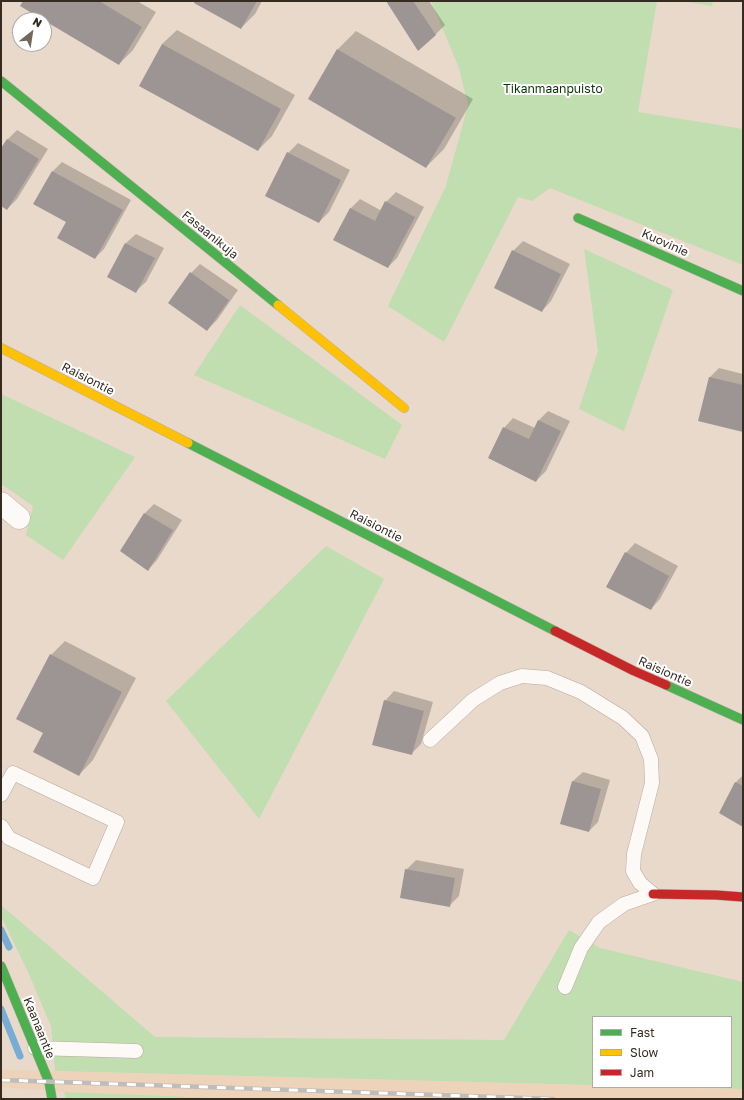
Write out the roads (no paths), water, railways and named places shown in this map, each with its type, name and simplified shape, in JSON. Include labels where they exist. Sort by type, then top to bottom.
[{"type":"street","name":"Fasaanikuja","points":[[1,81],[404,408]]},
{"type":"street","name":"Kuovinie","points":[[578,218],[743,291]]},
{"type":"street","name":"Raisiontie","points":[[1,348],[634,672],[743,720]]},
{"type":"street","points":[[1,503],[19,518]]},
{"type":"street","points":[[653,894],[743,897]]},
{"type":"street","name":"Kaanaantie","points":[[1,966],[49,1082],[52,1099]]},
{"type":"lane","points":[[430,740],[473,700],[500,683],[522,676],[547,678],[581,692],[623,718],[642,736],[651,759],[652,783],[634,854],[633,871],[640,883],[653,894]]},
{"type":"lane","points":[[1,795],[13,773],[117,822],[93,878],[9,838],[1,826]]},
{"type":"lane","points":[[565,986],[581,948],[599,922],[624,904],[653,894]]},
{"type":"lane","points":[[35,1048],[136,1051]]},
{"type":"waterway","points":[[1,930],[9,947]]},
{"type":"waterway","points":[[1,1009],[20,1056]]},
{"type":"railway","points":[[1,1080],[553,1099]]},
{"type":"park label","name":"Tikanmaanpuisto","points":[[553,89]]}]
